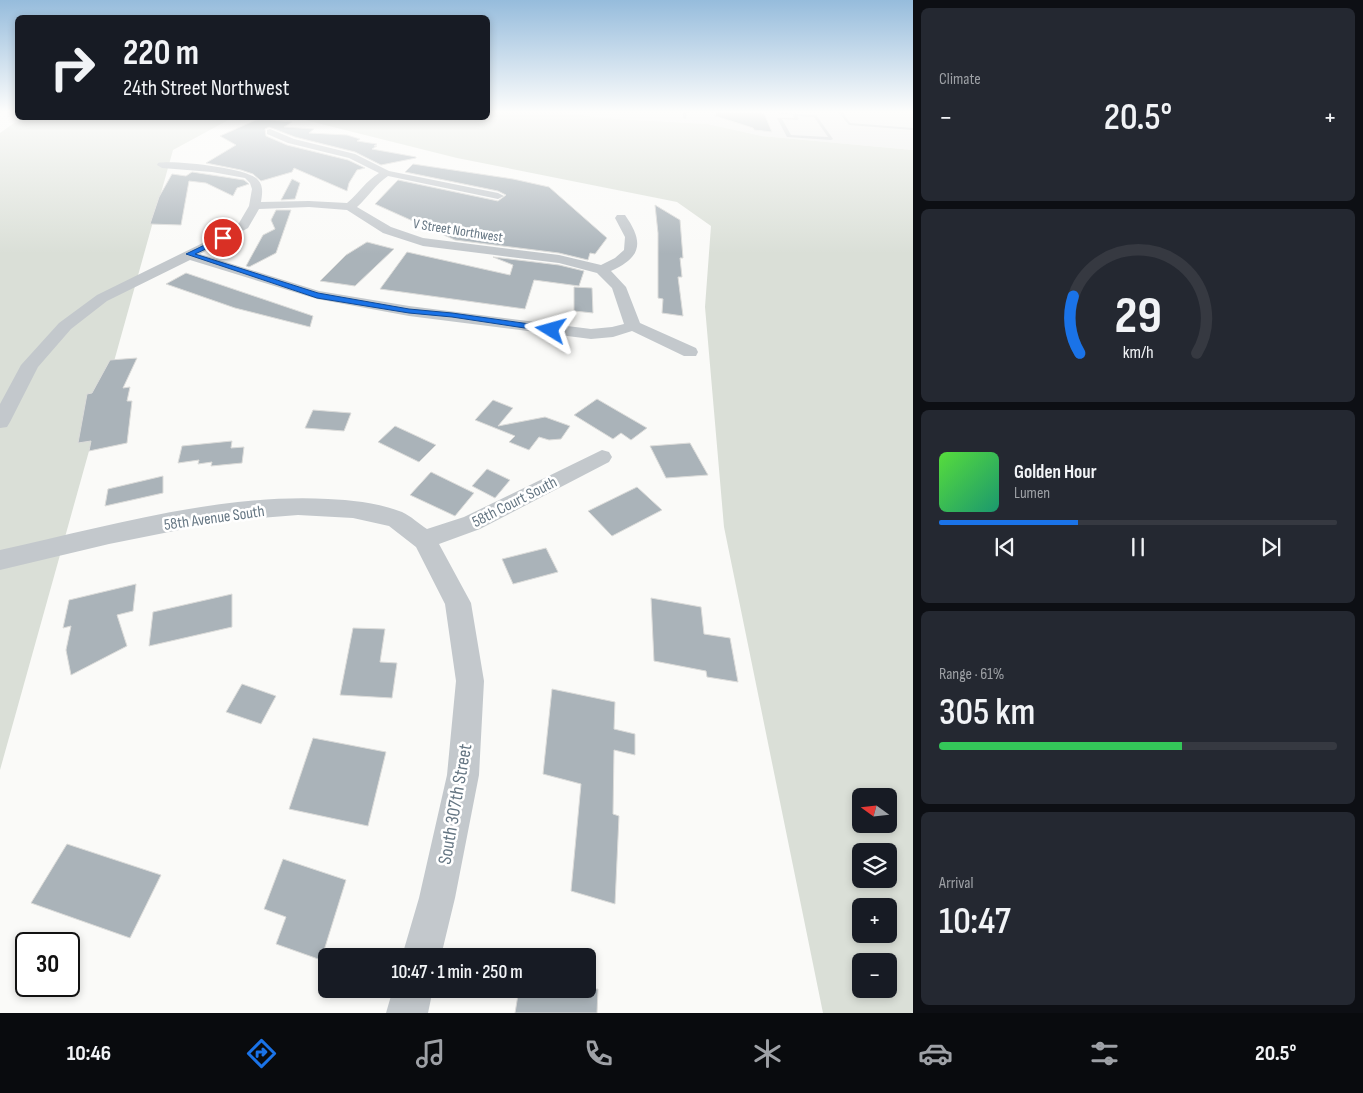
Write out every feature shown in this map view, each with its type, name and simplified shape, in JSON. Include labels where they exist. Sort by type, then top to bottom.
[{"type":"street","points":[[359,159],[386,173],[498,196]]},
{"type":"street","points":[[0,422],[30,365],[65,326],[102,298],[223,238],[244,225],[256,206],[257,189],[255,182],[248,176],[231,172],[162,165]]},
{"type":"street","points":[[350,207],[367,192],[372,182],[386,173]]},
{"type":"street","name":"V Street Northwest","points":[[256,206],[309,204],[350,207],[387,230],[423,242],[559,259],[581,263],[602,270]]},
{"type":"street","points":[[621,218],[630,230],[632,249],[629,256],[602,270],[619,287],[633,326]]},
{"type":"street","points":[[189,254],[317,295],[409,311],[591,334],[613,332],[633,326],[690,352]]},
{"type":"street","name":"58th Court South","points":[[424,540],[472,523],[602,456]]},
{"type":"street","name":"58th Avenue South","points":[[0,560],[224,512],[298,506],[353,508],[396,520],[424,540]]},
{"type":"street","name":"South 307th Street","points":[[424,540],[458,603],[470,681],[463,775],[437,898],[424,948]]},
{"type":"street","points":[[407,1013],[411,998]]},
{"type":"shaded area","points":[[0,159],[170,159],[0,770]]},
{"type":"shaded area","points":[[463,159],[913,159],[913,1013],[823,1013],[724,527],[705,307],[711,226],[677,202]]},
{"type":"building","points":[[212,159],[345,159],[365,168],[357,170],[349,183],[347,191],[294,168],[292,172],[261,181],[253,174],[241,170],[206,163]]},
{"type":"building","points":[[370,159],[410,159],[381,165]]},
{"type":"building","points":[[413,164],[513,179],[549,187],[607,238],[595,254],[590,253],[588,260],[559,253],[455,240],[375,204],[398,180],[498,201],[506,195],[498,191],[405,172]]},
{"type":"building","points":[[192,172],[244,180],[249,184],[237,188],[233,196],[206,183],[189,181],[181,225],[150,224],[159,197],[172,174],[186,176]]},
{"type":"building","points":[[292,179],[300,183],[295,199],[281,200]]},
{"type":"building","points":[[655,205],[680,220],[683,258],[680,258],[682,277],[678,277],[683,316],[662,313],[663,299],[658,298],[658,233]]},
{"type":"building","points":[[276,210],[291,210],[276,253],[249,267],[246,266],[263,235],[275,229],[271,220]]},
{"type":"building","points":[[367,242],[394,249],[355,286],[320,281],[346,255]]},
{"type":"building","points":[[407,252],[510,275],[513,265],[493,257],[559,265],[584,271],[579,286],[534,280],[525,309],[380,289]]},
{"type":"building","points":[[186,273],[313,316],[310,327],[235,308],[166,284]]},
{"type":"building","points":[[574,287],[592,288],[593,313],[574,311]]},
{"type":"building","points":[[137,358],[123,388],[130,387],[127,401],[132,401],[127,443],[89,451],[91,441],[78,443],[87,394],[92,393],[110,360]]},
{"type":"building","points":[[597,399],[647,428],[631,440],[621,433],[613,439],[574,415]]},
{"type":"building","points":[[493,400],[513,408],[498,426],[545,417],[570,426],[561,439],[549,440],[539,437],[529,450],[509,442],[515,436],[475,420]]},
{"type":"building","points":[[313,410],[351,413],[344,431],[305,428]]},
{"type":"building","points":[[395,426],[436,445],[419,462],[378,442]]},
{"type":"building","points":[[232,441],[231,448],[244,447],[242,463],[211,466],[212,462],[198,464],[199,460],[178,463],[182,446]]},
{"type":"building","points":[[690,443],[708,475],[666,478],[650,446]]},
{"type":"building","points":[[487,469],[510,480],[495,498],[472,486]]},
{"type":"building","points":[[431,472],[474,493],[455,516],[410,495]]},
{"type":"building","points":[[163,476],[163,493],[105,506],[108,489]]},
{"type":"building","points":[[637,487],[662,510],[612,536],[588,511]]},
{"type":"building","points":[[546,548],[558,572],[513,584],[502,559]]},
{"type":"building","points":[[136,584],[133,611],[117,615],[127,646],[71,675],[66,650],[71,626],[63,628],[69,600]]},
{"type":"building","points":[[232,594],[232,627],[149,646],[153,612]]},
{"type":"building","points":[[651,598],[701,607],[704,634],[730,638],[738,682],[707,677],[706,671],[654,661]]},
{"type":"building","points":[[353,628],[385,629],[380,662],[397,663],[392,698],[340,695]]},
{"type":"building","points":[[242,684],[276,696],[261,724],[226,712]]},
{"type":"building","points":[[552,689],[615,702],[614,729],[635,734],[635,755],[614,750],[613,814],[619,816],[615,904],[571,891],[581,784],[543,774]]},
{"type":"building","points":[[313,738],[386,752],[368,826],[289,809]]},
{"type":"building","points":[[67,844],[161,875],[130,938],[31,903]]},
{"type":"building","points":[[283,859],[346,880],[325,948],[318,948],[318,959],[276,944],[286,917],[264,909]]},
{"type":"building","points":[[596,989],[598,989],[597,1013],[515,1013],[518,998],[596,998]]},
{"type":"route","points":[[223,238],[189,254],[277,284],[317,295],[409,311],[452,315],[551,330]]}]
